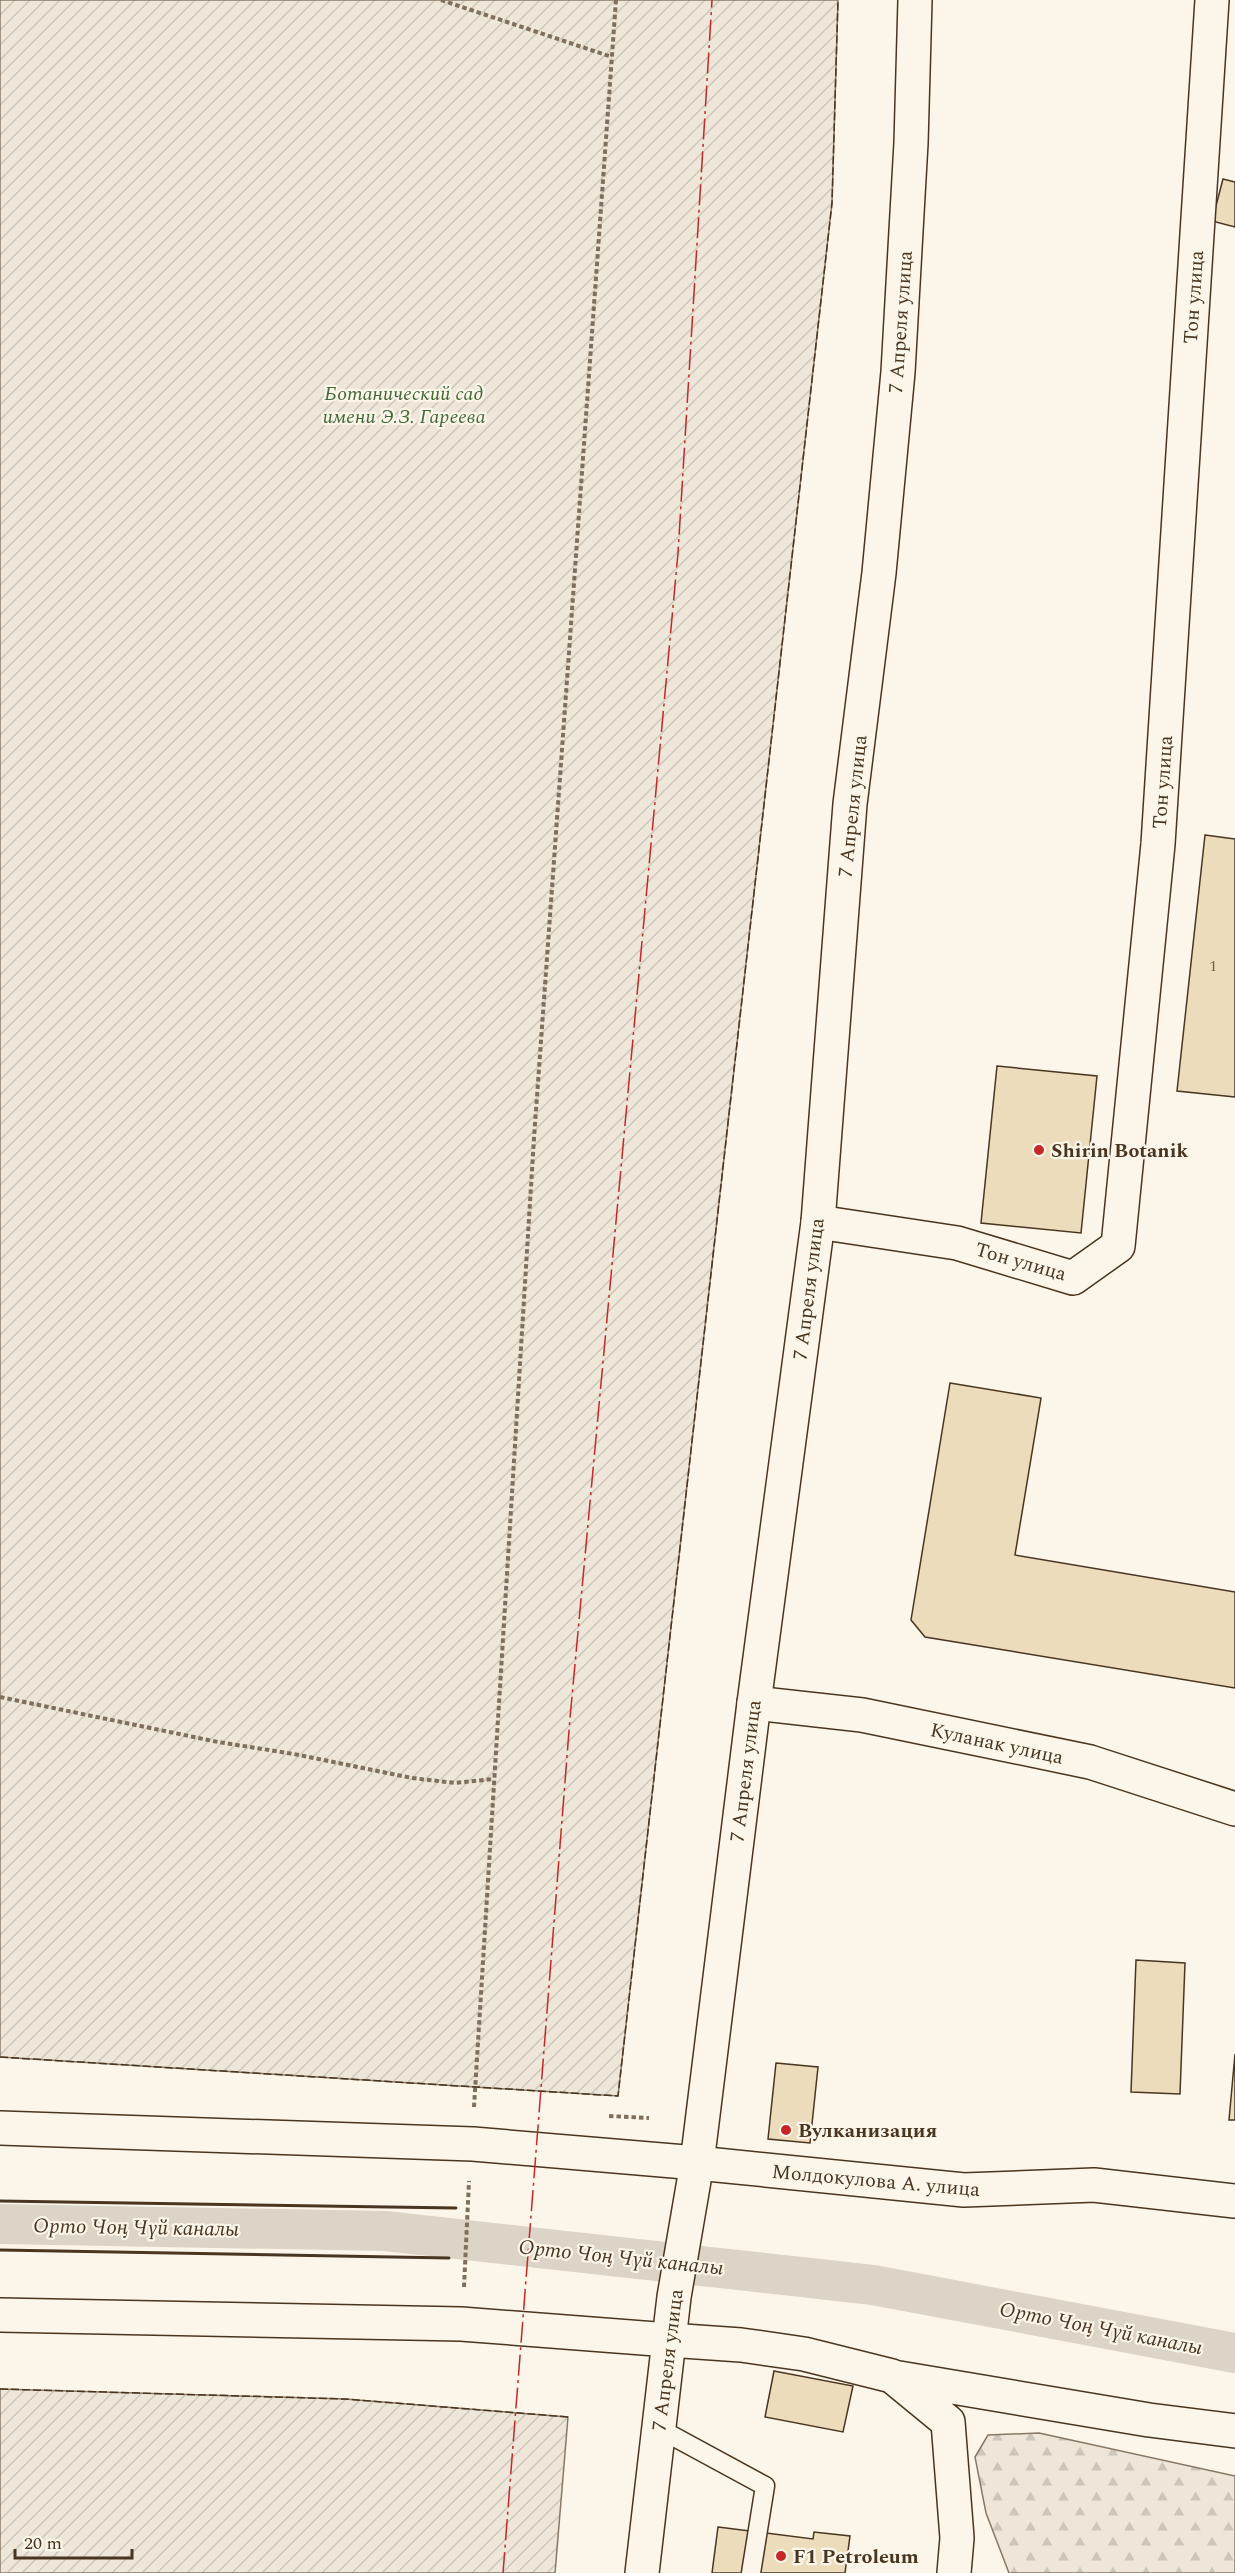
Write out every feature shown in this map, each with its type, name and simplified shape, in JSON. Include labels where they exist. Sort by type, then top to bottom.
[{"type":"main road","name":"7 Апреля улица","points":[[642,2573],[674,2297],[697,2163],[754,1703],[818,1222],[850,804],[879,573],[898,372],[915,0]]},
{"type":"main road","name":"Тон улица","points":[[818,1222],[957,1243],[1073,1278],[1118,1246],[1158,844],[1212,0]]},
{"type":"main road","name":"Куланак улица","points":[[754,1703],[862,1715],[1090,1762],[1235,1809]]},
{"type":"main road","name":"Молдокулова А. улица","points":[[0,2128],[473,2144],[697,2163],[964,2190],[1094,2185],[1235,2201]]},
{"type":"main road","points":[[0,2315],[461,2324],[741,2344],[804,2354],[892,2376],[1149,2420],[1235,2431]]},
{"type":"main road","points":[[892,2376],[948,2422],[957,2538],[954,2573]]},
{"type":"lane","points":[[658,2428],[765,2486],[751,2573]]},
{"type":"path","points":[[441,0],[612,57]]},
{"type":"path","points":[[474,2107],[534,1138],[616,0]]},
{"type":"path","points":[[0,1697],[218,1742],[294,1754],[412,1778],[455,1783],[494,1779]]},
{"type":"path","points":[[464,2273],[468,2199]]},
{"type":"green space","name":"Ботанический сад имени Э.З. Гареева","points":[[0,0],[838,0],[832,203],[618,2096],[0,2057]]},
{"type":"green space","points":[[0,2389],[345,2399],[568,2417],[555,2573],[0,2573]]},
{"type":"green space","points":[[1039,2433],[1235,2476],[1235,2573],[1009,2573],[986,2513],[975,2457],[988,2435]]},
{"type":"building","points":[[1223,179],[1235,182],[1235,227],[1212,221]]},
{"type":"building","points":[[1205,835],[1235,839],[1235,1097],[1177,1091]]},
{"type":"building","name":"Shirin Botanik","points":[[997,1066],[1097,1076],[1081,1233],[981,1223]]},
{"type":"building","points":[[950,1383],[1041,1398],[1015,1555],[1235,1592],[1235,1688],[925,1637],[911,1620]]},
{"type":"building","points":[[1136,1960],[1185,1963],[1180,2094],[1131,2092]]},
{"type":"building","points":[[1235,2054],[1235,2120],[1229,2120]]},
{"type":"building","points":[[776,2063],[818,2067],[810,2143],[768,2139]]},
{"type":"building","points":[[774,2371],[853,2386],[843,2432],[765,2417]]},
{"type":"building","name":"F1 Petroleum","points":[[718,2527],[813,2539],[814,2532],[850,2536],[845,2573],[712,2573]]},
{"type":"waterway","name":"Орто Чоң Чүй каналы","points":[[0,2224],[385,2231],[873,2285],[1235,2353]]},
{"type":"fence","points":[[0,2057],[618,2096],[832,203],[838,0]]},
{"type":"fence","points":[[0,2389],[345,2399],[568,2417]]},
{"type":"wall","points":[[0,2201],[456,2208]]},
{"type":"wall","points":[[0,2250],[449,2258]]},
{"type":"power","points":[[503,2573],[570,1718],[678,553],[712,0]]},
{"type":"place","name":"Shirin Botanik","points":[[1039,1150]]},
{"type":"place","name":"Вулканизация","points":[[786,2130]]},
{"type":"place","name":"F1 Petroleum","points":[[781,2556]]}]
